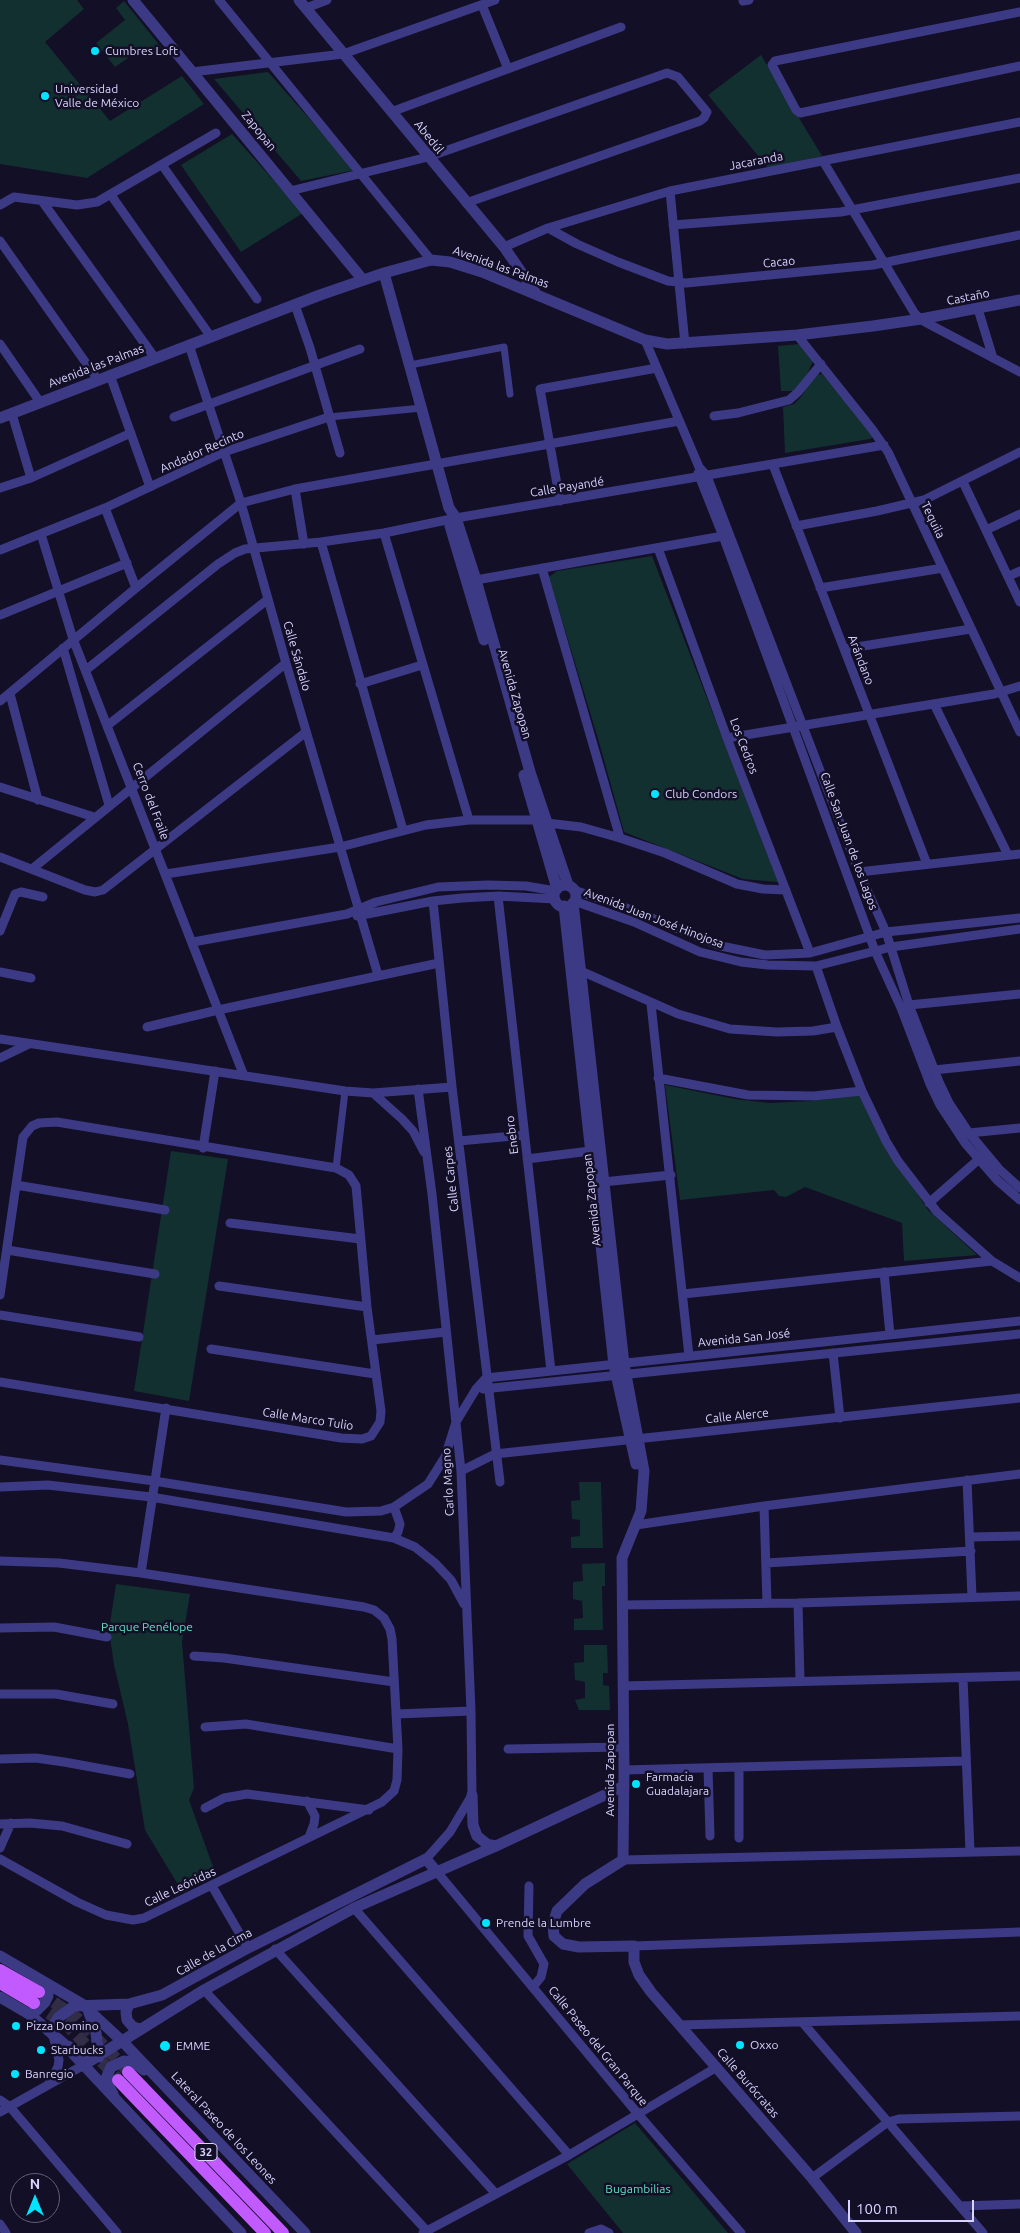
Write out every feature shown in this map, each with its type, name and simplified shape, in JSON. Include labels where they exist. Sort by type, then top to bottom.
[{"type":"main road","points":[[0,1970],[37,1998]]},
{"type":"main road","points":[[0,1983],[37,1998]]},
{"type":"main road","name":"32","points":[[265,2233],[123,2076],[284,2233]]},
{"type":"street","name":"Zapopan","points":[[133,0],[363,280]]},
{"type":"street","points":[[219,0],[431,260]]},
{"type":"street","points":[[302,4],[328,0]]},
{"type":"street","points":[[192,72],[343,54],[495,0]]},
{"type":"street","name":"Abedúl","points":[[302,4],[504,247],[535,293]]},
{"type":"street","points":[[482,4],[508,69]]},
{"type":"street","points":[[1020,12],[772,63],[772,67],[796,110],[800,113],[1020,66]]},
{"type":"street","points":[[391,112],[621,27]]},
{"type":"street","points":[[290,191],[428,157],[663,74],[671,74],[678,77],[705,108],[706,116],[700,121],[466,203]]},
{"type":"street","name":"Jacaranda","points":[[504,247],[548,228],[670,191],[1020,122]]},
{"type":"street","points":[[0,204],[14,197],[87,204],[111,195],[216,133]]},
{"type":"street","points":[[823,161],[911,308],[920,319],[1020,372]]},
{"type":"street","points":[[162,165],[258,299]]},
{"type":"street","points":[[673,225],[852,211],[1020,178]]},
{"type":"street","points":[[670,191],[685,344]]},
{"type":"street","points":[[111,195],[212,337]]},
{"type":"street","points":[[42,201],[155,358]]},
{"type":"street","name":"Cacao","points":[[548,228],[577,244],[618,262],[668,281],[680,283],[885,263],[1020,235]]},
{"type":"street","points":[[0,241],[98,380]]},
{"type":"street","name":"Avenida las Palmas","points":[[0,418],[294,305],[384,273],[431,260],[450,262],[535,293],[645,340],[659,344],[685,344],[797,335],[920,319]]},
{"type":"street","name":"Avenida Zapopan","points":[[384,273],[452,519],[565,896],[581,971],[620,1370]]},
{"type":"street","name":"Castaño","points":[[920,319],[1020,300]]},
{"type":"street","points":[[294,305],[315,364],[340,453]]},
{"type":"street","points":[[978,309],[993,358]]},
{"type":"street","name":"Tequila","points":[[797,335],[884,445],[1020,732]]},
{"type":"street","name":"Calle San Juan de los Lagos","points":[[645,340],[703,477],[797,726],[875,951],[901,1008],[920,1060],[940,1105],[978,1160],[1020,1200]]},
{"type":"street","points":[[0,344],[40,402]]},
{"type":"street","name":"Calle Sándalo","points":[[189,345],[241,503],[267,600],[378,975]]},
{"type":"street","points":[[410,365],[504,346],[510,394]]},
{"type":"street","points":[[174,417],[360,349]]},
{"type":"street","points":[[714,416],[738,413],[784,402],[795,396],[821,364]]},
{"type":"street","points":[[560,501],[540,388],[656,368]]},
{"type":"street","points":[[110,375],[150,488]]},
{"type":"street","name":"Andador Recinto","points":[[0,550],[105,508],[224,452],[329,417],[422,408]]},
{"type":"street","points":[[12,414],[31,478]]},
{"type":"street","points":[[0,701],[73,639],[241,503],[295,489],[679,421]]},
{"type":"street","points":[[0,488],[31,478],[131,433]]},
{"type":"street","name":"Calle Payandé","points":[[86,670],[226,558],[235,553],[254,548],[321,542],[384,532],[884,445]]},
{"type":"street","points":[[796,526],[912,504],[939,494],[1020,452]]},
{"type":"street","name":"Arándano","points":[[773,465],[927,864]]},
{"type":"street","name":"Calle San Juan de los Lagos","points":[[703,477],[797,726],[886,932],[909,1005],[934,1070],[949,1103],[969,1133],[999,1169],[1020,1188]]},
{"type":"street","points":[[962,482],[1020,602]]},
{"type":"street","points":[[295,489],[304,544]]},
{"type":"street","points":[[105,508],[136,588]]},
{"type":"street","points":[[986,530],[1020,514]]},
{"type":"street","name":"Avenida Zapopan","points":[[452,519],[476,580],[542,822]]},
{"type":"street","points":[[384,532],[468,820]]},
{"type":"street","name":"Cerro del Fraile","points":[[41,534],[56,591],[73,639],[244,1076]]},
{"type":"street","points":[[476,580],[724,536]]},
{"type":"street","points":[[321,542],[403,830]]},
{"type":"street","name":"Los Cedros","points":[[658,548],[727,738],[810,953]]},
{"type":"street","points":[[0,616],[126,563]]},
{"type":"street","points":[[542,568],[620,838]]},
{"type":"street","points":[[820,588],[943,568]]},
{"type":"street","points":[[1009,576],[1020,572]]},
{"type":"street","points":[[108,725],[267,600]]},
{"type":"street","points":[[844,649],[971,629]]},
{"type":"street","points":[[63,648],[109,805]]},
{"type":"street","points":[[32,869],[286,663]]},
{"type":"street","points":[[360,684],[422,665]]},
{"type":"street","points":[[727,738],[1002,693],[1020,686]]},
{"type":"street","points":[[10,694],[38,800]]},
{"type":"street","points":[[934,704],[1008,855]]},
{"type":"street","points":[[0,858],[85,890],[95,892],[109,887],[306,732]]},
{"type":"street","points":[[0,787],[94,817]]},
{"type":"street","points":[[166,874],[340,847],[426,825],[468,820],[542,822],[581,828],[620,838],[665,853],[737,884],[763,889],[786,890]]},
{"type":"street","points":[[859,872],[1020,854]]},
{"type":"street","name":"Avenida Juan José Hinojosa","points":[[360,912],[452,886],[526,886],[629,909],[721,946],[765,955],[810,953],[886,932],[1020,918]]},
{"type":"street","points":[[0,931],[3,914],[17,893],[43,897]]},
{"type":"street","name":"Avenida Juan José Hinojosa","points":[[193,942],[360,912],[433,901],[498,896],[565,896],[634,922],[700,952],[768,965],[816,966],[891,947],[1020,929]]},
{"type":"street","name":"Enebro","points":[[498,896],[551,1371]]},
{"type":"street","name":"Avenida Zapopan","points":[[565,896],[590,1151],[620,1370],[635,1440],[644,1471],[644,1492],[641,1510],[622,1558],[623,1860]]},
{"type":"street","name":"Calle Carpes","points":[[433,901],[452,1087],[487,1389],[500,1482]]},
{"type":"street","points":[[147,1027],[439,963]]},
{"type":"street","points":[[816,966],[837,1027],[862,1090],[886,1141],[898,1161],[929,1203],[992,1261],[1020,1278]]},
{"type":"street","points":[[581,971],[652,1004],[703,1023],[730,1029],[778,1032],[813,1031],[837,1027]]},
{"type":"street","points":[[0,972],[31,978]]},
{"type":"street","points":[[909,1005],[1020,994]]},
{"type":"street","points":[[652,1004],[658,1078],[671,1175],[689,1356]]},
{"type":"street","points":[[0,1039],[346,1091],[373,1093],[452,1087]]},
{"type":"street","points":[[0,1058],[29,1044]]},
{"type":"street","points":[[934,1070],[1020,1061]]},
{"type":"street","points":[[203,1148],[215,1071]]},
{"type":"street","points":[[658,1078],[748,1095],[805,1096],[862,1090]]},
{"type":"street","name":"Carlo Magno","points":[[418,1089],[461,1471],[471,1711],[472,1795]]},
{"type":"street","points":[[0,1295],[23,1137],[32,1126],[47,1122],[57,1122],[203,1148],[340,1169],[346,1091]]},
{"type":"street","points":[[373,1093],[412,1130],[427,1156]]},
{"type":"street","points":[[969,1133],[1020,1128]]},
{"type":"street","points":[[459,1142],[524,1135]]},
{"type":"street","points":[[527,1160],[590,1151]]},
{"type":"street","points":[[929,1203],[978,1160]]},
{"type":"street","name":"Calle Marco Tulio","points":[[0,1382],[340,1438],[362,1439],[371,1436],[380,1422],[381,1411],[367,1306],[356,1186],[340,1169]]},
{"type":"street","points":[[603,1182],[671,1175]]},
{"type":"street","points":[[16,1185],[165,1210]]},
{"type":"street","points":[[0,1219],[11,1221]]},
{"type":"street","points":[[230,1223],[360,1238]]},
{"type":"street","points":[[7,1250],[155,1274]]},
{"type":"street","points":[[683,1294],[992,1261]]},
{"type":"street","points":[[884,1272],[890,1335]]},
{"type":"street","points":[[218,1286],[367,1306]]},
{"type":"street","points":[[0,1315],[139,1337]]},
{"type":"street","name":"Avenida San José","points":[[476,1389],[620,1370],[689,1356],[1020,1321]]},
{"type":"street","points":[[960,1328],[962,1339]]},
{"type":"street","points":[[372,1340],[446,1332]]},
{"type":"street","name":"Avenida San José","points":[[486,1378],[551,1371],[620,1370],[833,1353],[962,1339],[1020,1337]]},
{"type":"street","points":[[211,1349],[375,1374]]},
{"type":"street","points":[[833,1353],[840,1418]]},
{"type":"street","points":[[0,1460],[154,1481],[346,1512],[381,1511],[394,1507],[428,1484],[444,1458],[456,1422],[476,1389],[486,1378]]},
{"type":"street","name":"Calle Alerce","points":[[461,1471],[495,1454],[1020,1398]]},
{"type":"street","points":[[0,1561],[58,1563],[141,1573],[166,1408]]},
{"type":"street","points":[[636,1525],[764,1506],[1020,1474]]},
{"type":"street","points":[[967,1480],[971,1537],[972,1597]]},
{"type":"street","points":[[0,1487],[48,1485],[151,1497],[394,1538],[415,1547],[435,1563],[451,1580],[466,1608]]},
{"type":"street","points":[[764,1506],[767,1603]]},
{"type":"street","points":[[394,1507],[400,1524],[394,1538]]},
{"type":"street","points":[[971,1537],[1020,1536]]},
{"type":"street","points":[[766,1563],[971,1551]]},
{"type":"street","name":"Calle Leónidas","points":[[0,1859],[77,1902],[118,1919],[133,1920],[144,1918],[308,1837],[369,1810],[394,1791],[398,1749],[397,1714],[392,1639],[390,1629],[384,1618],[374,1610],[364,1607],[141,1573]]},
{"type":"street","points":[[622,1605],[798,1603],[1020,1596]]},
{"type":"street","points":[[798,1603],[800,1681]]},
{"type":"street","points":[[0,1628],[54,1627],[107,1637]]},
{"type":"street","points":[[194,1656],[224,1658],[394,1682]]},
{"type":"street","points":[[623,1686],[1020,1676]]},
{"type":"street","points":[[963,1678],[970,1852]]},
{"type":"street","points":[[0,1694],[56,1694],[113,1704]]},
{"type":"street","points":[[397,1714],[471,1711]]},
{"type":"street","points":[[205,1728],[246,1724],[398,1749]]},
{"type":"street","points":[[508,1749],[624,1747]]},
{"type":"street","points":[[0,1759],[36,1758],[130,1774]]},
{"type":"street","points":[[624,1770],[966,1760]]},
{"type":"street","points":[[739,1767],[739,1838]]},
{"type":"street","points":[[708,1768],[710,1836]]},
{"type":"street","points":[[0,2112],[99,2057],[204,1990],[275,1949],[354,1908],[496,1846],[624,1786]]},
{"type":"street","points":[[205,1808],[236,1794],[247,1794],[369,1810]]},
{"type":"street","points":[[472,1795],[473,1825],[477,1836],[487,1844],[496,1846]]},
{"type":"street","points":[[437,1872],[426,1860],[450,1832],[472,1795]]},
{"type":"street","points":[[307,1801],[315,1816],[314,1824],[308,1837]]},
{"type":"street","points":[[0,1848],[11,1823]]},
{"type":"street","points":[[0,1824],[62,1826],[127,1844]]},
{"type":"street","points":[[1020,1851],[623,1860],[586,1884],[562,1906],[554,1917],[553,1929],[557,1940],[570,1945],[634,1946],[1020,1932]]},
{"type":"street","name":"Calle de la Cima","points":[[54,2035],[55,2023],[63,2013],[74,2006],[129,2004],[149,2000],[178,1988],[248,1948],[426,1860]]},
{"type":"street","name":"Calle Paseo del Gran Parque","points":[[437,1872],[638,2114],[741,2233]]},
{"type":"street","points":[[212,1886],[248,1948]]},
{"type":"street","points":[[529,1886],[528,1936],[544,1964],[541,1976],[533,1987]]},
{"type":"street","points":[[354,1908],[569,2155]]},
{"type":"street","name":"Calle Burócratas","points":[[634,1946],[634,1962],[639,1975],[812,2178],[856,2233]]},
{"type":"street","points":[[275,1949],[496,2194]]},
{"type":"street","points":[[0,1956],[37,1998],[54,2035],[59,2060],[58,2067],[48,2086]]},
{"type":"street","points":[[204,1990],[425,2232],[569,2155],[717,2067]]},
{"type":"street","points":[[0,1997],[37,1998]]},
{"type":"street","name":"Lateral Paseo de los Leones","points":[[37,1998],[84,2007],[123,2042],[305,2233]]},
{"type":"street","points":[[129,2004],[126,2012],[127,2020],[133,2027],[141,2029]]},
{"type":"street","points":[[84,2007],[96,2033],[99,2057]]},
{"type":"street","points":[[680,2025],[1020,2016]]},
{"type":"street","points":[[803,2023],[983,2233]]},
{"type":"street","points":[[54,2035],[241,2233]]},
{"type":"street","points":[[63,2043],[81,2053],[99,2057]]},
{"type":"street","points":[[129,2115],[108,2085],[107,2076],[111,2067],[124,2060],[133,2062],[167,2087]]},
{"type":"street","points":[[0,2100],[10,2107],[117,2233]]},
{"type":"street","points":[[812,2178],[888,2122],[899,2119],[1020,2116]]},
{"type":"street","points":[[961,2206],[1020,2204]]},
{"type":"street","points":[[0,2224],[6,2233]]},
{"type":"street","points":[[592,2231],[601,2229],[609,2233]]},
{"type":"green space","name":"Universidad Valle de México","points":[[0,0],[77,0],[84,9],[45,42],[110,121],[182,76],[204,104],[87,178],[0,164]]},
{"type":"green space","points":[[124,1],[161,47],[151,55],[144,47],[115,67],[96,43],[125,20],[116,8]]},
{"type":"green space","points":[[761,55],[822,156],[769,169],[708,95]]},
{"type":"green space","points":[[268,72],[355,170],[301,181],[214,79]]},
{"type":"green space","points":[[232,134],[303,213],[241,252],[181,165]]},
{"type":"green space","points":[[799,344],[813,361],[806,377],[795,391],[781,391],[778,346]]},
{"type":"green space","points":[[822,374],[874,436],[870,439],[785,453],[783,407],[794,404],[801,397],[815,375]]},
{"type":"green space","points":[[652,556],[778,882],[743,879],[624,832],[549,577],[557,571]]},
{"type":"green space","points":[[665,1085],[735,1099],[769,1103],[812,1101],[861,1095],[883,1142],[928,1210],[977,1255],[904,1261],[902,1223],[805,1187],[786,1197],[779,1196],[774,1190],[680,1200]]},
{"type":"green space","points":[[171,1151],[228,1159],[189,1401],[134,1391]]},
{"type":"green space","points":[[579,1482],[601,1482],[603,1548],[571,1548],[571,1537],[580,1536],[580,1520],[572,1519],[571,1501],[580,1500]]},
{"type":"green space","points":[[605,1563],[605,1586],[602,1586],[603,1630],[574,1630],[574,1619],[583,1618],[582,1601],[573,1599],[573,1582],[583,1581],[582,1564]]},
{"type":"green space","name":"Parque Penélope","points":[[116,1584],[190,1594],[182,1642],[194,1788],[189,1800],[216,1875],[183,1893],[145,1830],[128,1724],[114,1665],[109,1630]]},
{"type":"green space","points":[[584,1645],[607,1645],[608,1673],[603,1673],[603,1685],[609,1686],[610,1710],[579,1710],[575,1700],[585,1698],[585,1682],[575,1680],[574,1663],[584,1662]]},
{"type":"green space","name":"Bugambilias","points":[[635,2123],[728,2233],[623,2233],[567,2164]]},
{"type":"tunnel","points":[[39,1992],[77,2018],[127,2070]]},
{"type":"tunnel","points":[[34,2003],[69,2027],[117,2078]]},
{"type":"place","name":"Cumbres Loft","points":[[95,51]]},
{"type":"place","name":"Universidad Valle de México","points":[[45,96]]},
{"type":"place","name":"Club Condors","points":[[655,794]]},
{"type":"place","name":"Farmacia Guadalajara","points":[[636,1784]]},
{"type":"place","name":"Prende la Lumbre","points":[[486,1923]]},
{"type":"place","name":"Pizza Domino","points":[[16,2026]]},
{"type":"place","name":"Oxxo","points":[[740,2045]]},
{"type":"place","name":"EMME","points":[[165,2046]]},
{"type":"place","name":"Starbucks","points":[[41,2050]]},
{"type":"place","name":"Banregio","points":[[15,2074]]}]
